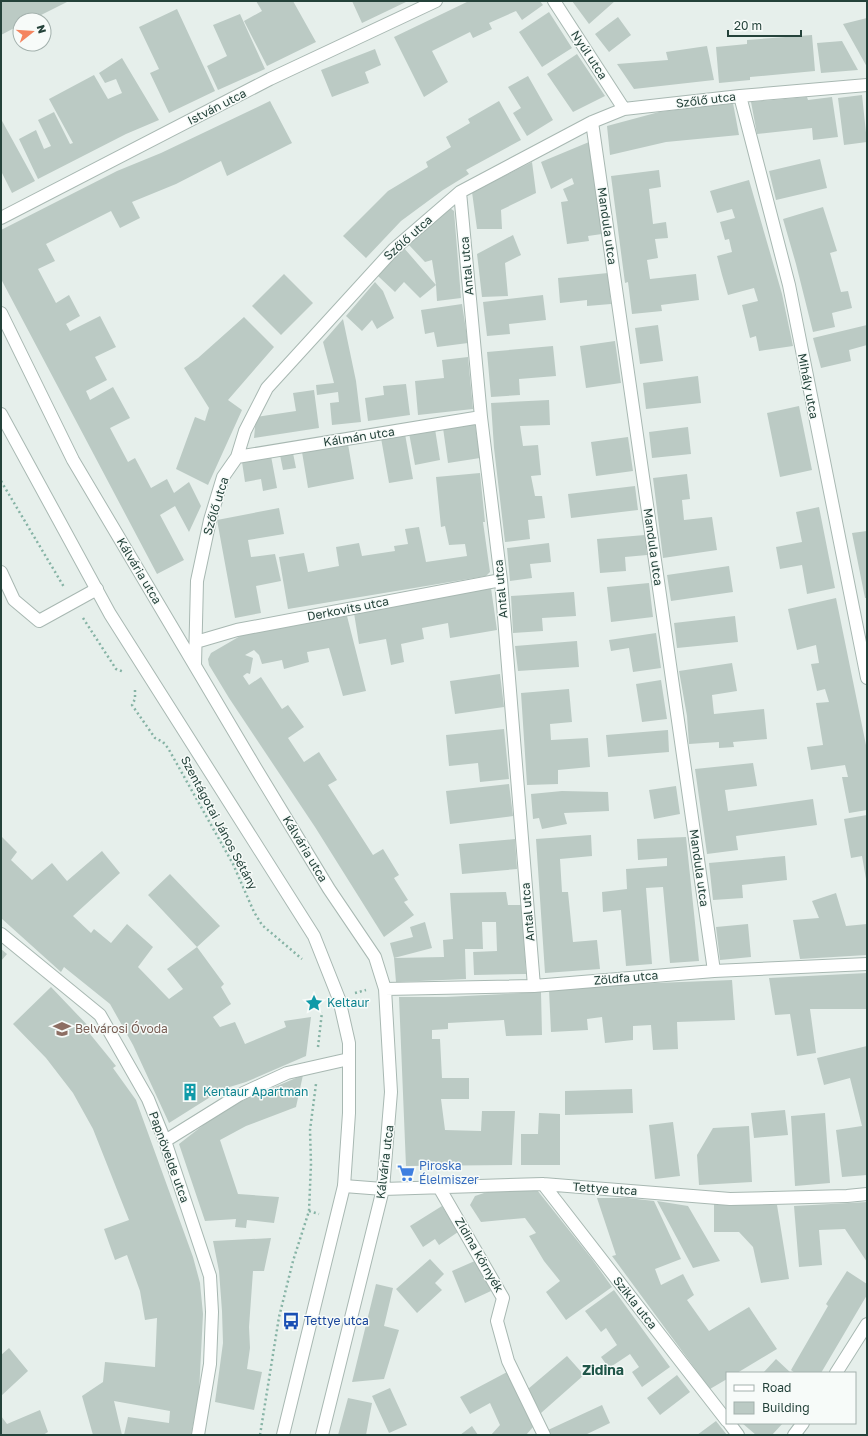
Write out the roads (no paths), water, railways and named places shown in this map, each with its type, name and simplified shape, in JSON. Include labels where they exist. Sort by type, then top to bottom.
[{"type":"street","name":"István utca","points":[[1,218],[270,80],[436,1]]},
{"type":"street","name":"Nyúl utca","points":[[554,1],[624,109]]},
{"type":"street","name":"Szőlő utca","points":[[195,665],[197,581],[210,520],[223,477],[237,457],[245,431],[268,388],[394,249],[460,192],[592,122],[624,109],[740,96],[867,85]]},
{"type":"street","name":"Mihály utca","points":[[740,96],[789,285],[865,660],[867,678]]},
{"type":"street","name":"Mandula utca","points":[[592,122],[714,971]]},
{"type":"street","name":"Antal utca","points":[[460,192],[481,417],[501,580],[534,986]]},
{"type":"street","name":"Kálvária utca","points":[[1,313],[73,460],[329,889],[375,957],[386,989],[391,1092],[383,1189],[322,1435]]},
{"type":"street","points":[[1,414],[97,589],[135,654],[314,936],[339,999],[349,1043],[349,1113],[344,1186],[283,1435]]},
{"type":"street","name":"Kálmán utca","points":[[237,457],[481,417]]},
{"type":"street","points":[[1,572],[14,600],[39,620],[97,589]]},
{"type":"street","name":"Derkovits utca","points":[[196,642],[237,630],[501,580]]},
{"type":"street","name":"Papnövelde utca","points":[[1,934],[100,1015],[148,1099],[165,1141],[210,1276],[212,1312],[210,1364],[198,1435]]},
{"type":"street","name":"Zöldfa utca","points":[[386,989],[534,986],[714,971],[867,964]]},
{"type":"street","points":[[165,1141],[239,1095],[286,1073],[349,1059]]},
{"type":"street","name":"Tettye utca","points":[[344,1186],[383,1189],[543,1184],[730,1199],[847,1196],[867,1194]]},
{"type":"street","name":"Szikla utca","points":[[543,1184],[726,1419]]},
{"type":"street","name":"Zidina környék","points":[[440,1188],[503,1298],[497,1321],[508,1361],[544,1435]]},
{"type":"street","points":[[837,1372],[867,1324]]},
{"type":"street","name":"Szikla utca","points":[[730,1424],[738,1435]]},
{"type":"street","points":[[794,1435],[802,1424]]},
{"type":"place","name":"Keltaur","points":[[314,1003]]},
{"type":"place","name":"Belvárosi Óvoda","points":[[62,1029]]},
{"type":"place","name":"Kentaur Apartman","points":[[190,1092]]},
{"type":"place","name":"Piroska Élelmiszer","points":[[406,1173]]},
{"type":"place","name":"Tettye utca","points":[[291,1321]]},
{"type":"district","name":"Zidina","points":[[603,1370]]}]
